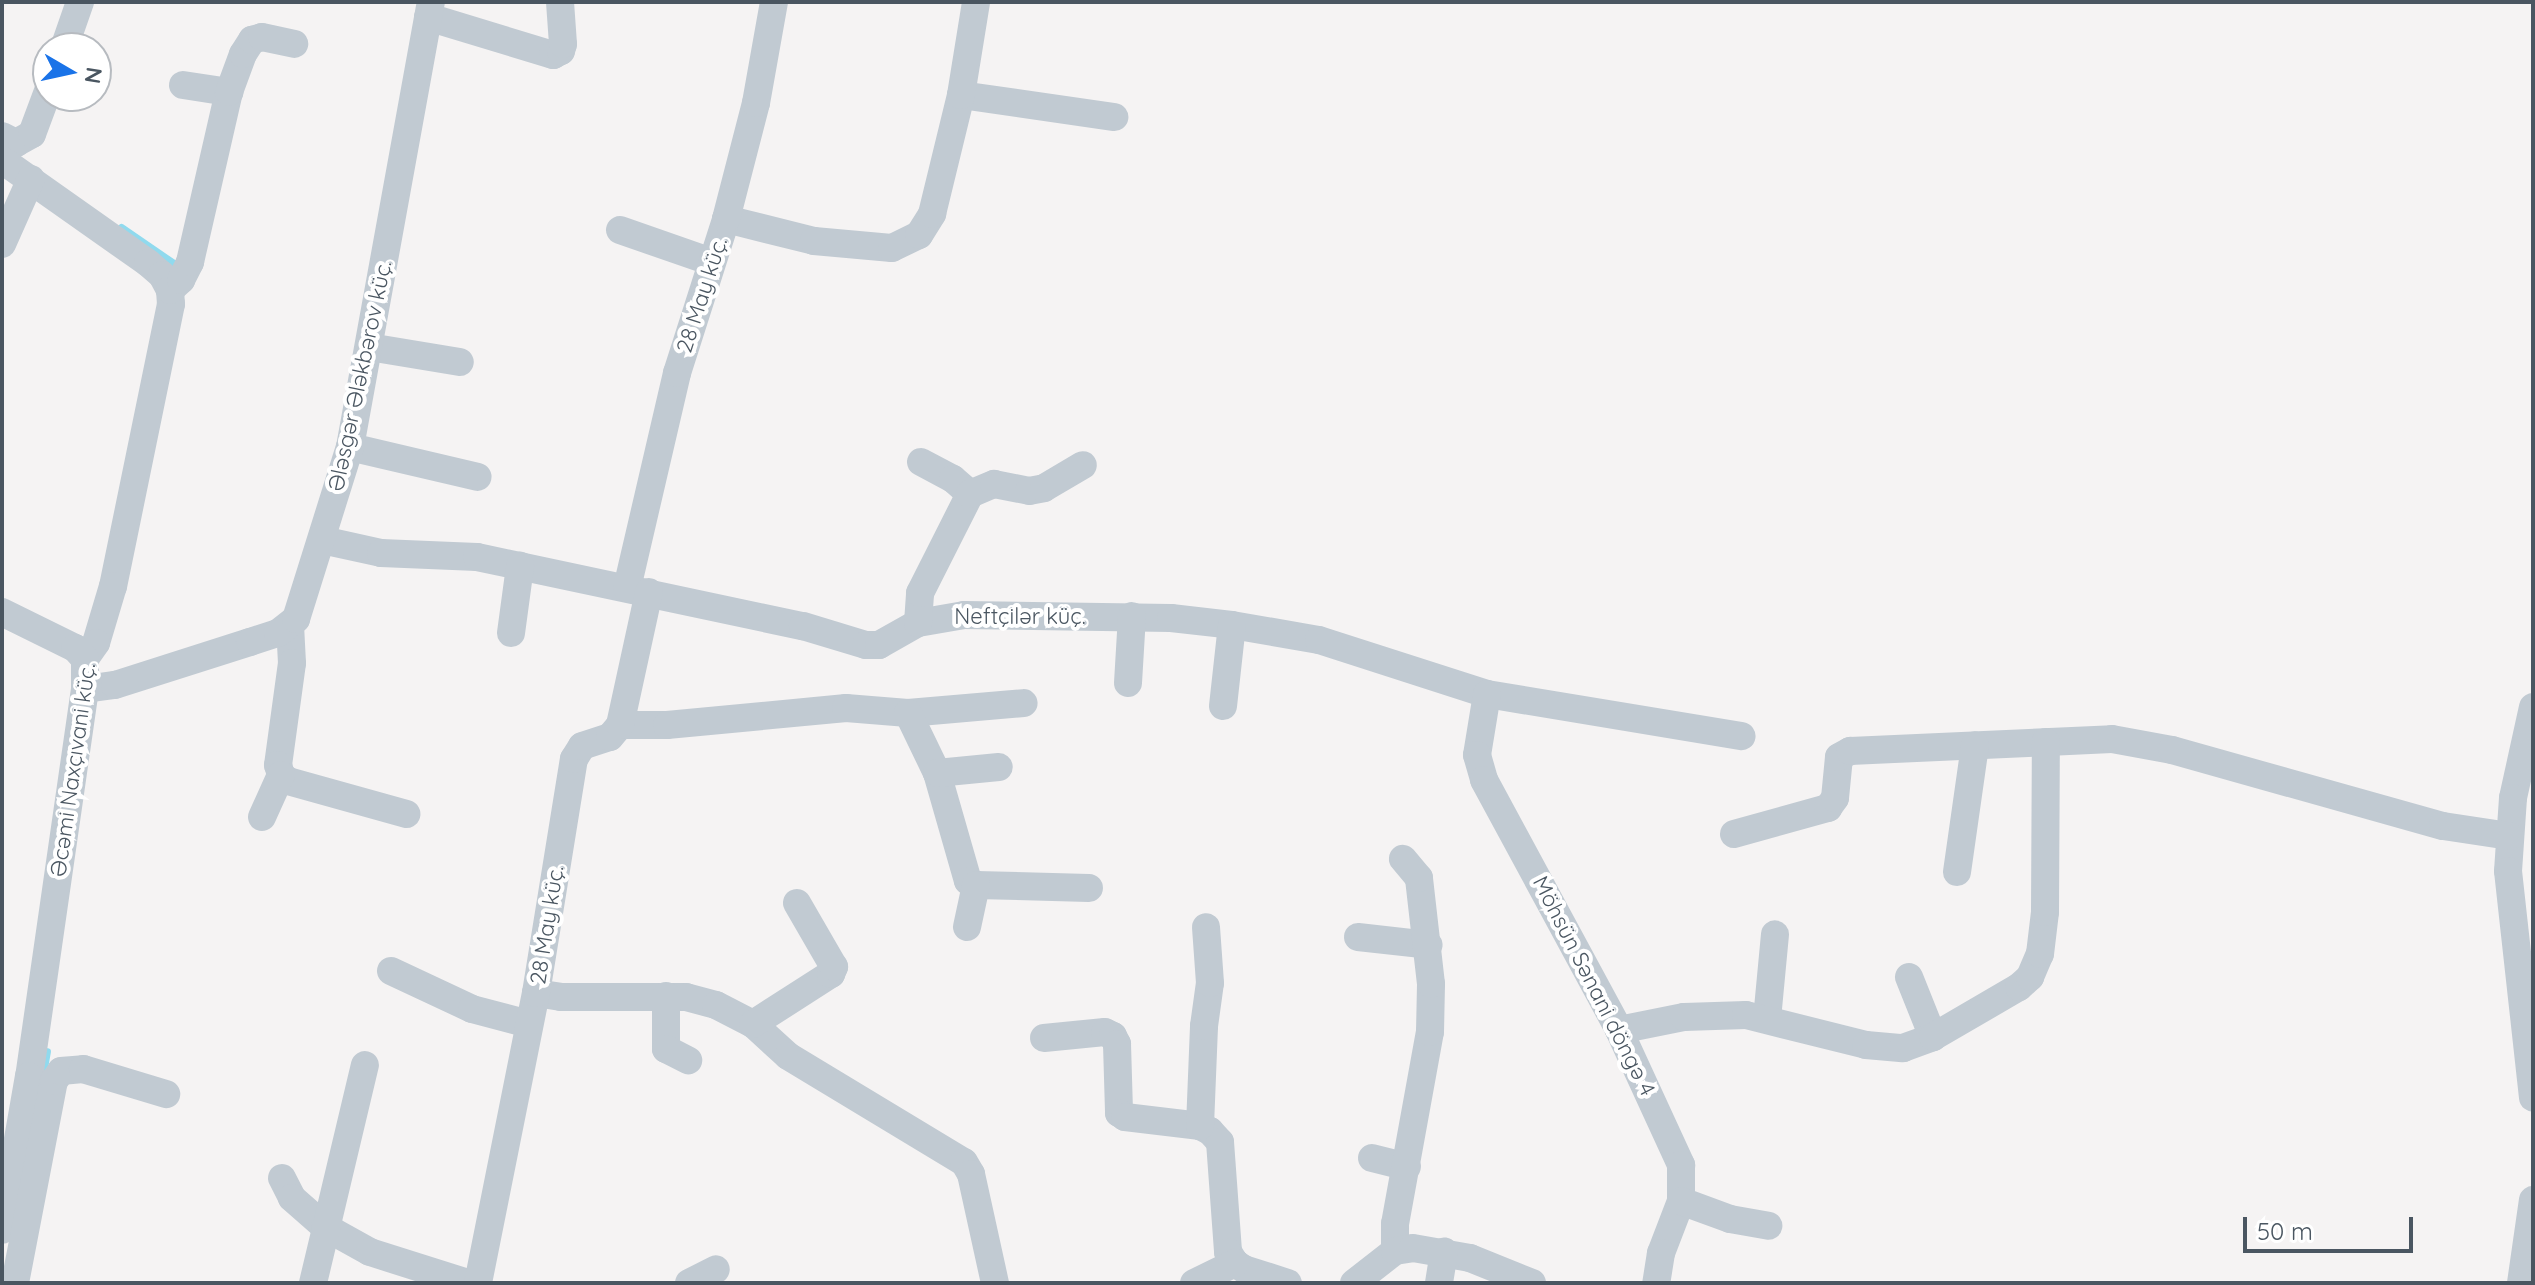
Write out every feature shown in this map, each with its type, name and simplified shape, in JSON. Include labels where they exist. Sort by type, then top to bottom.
[{"type":"street","points":[[70,32],[80,2]]},
{"type":"street","points":[[429,10],[553,55],[561,51],[563,44],[560,2]]},
{"type":"street","name":"28 May küç.","points":[[478,1283],[536,993],[574,759],[582,746],[610,737],[620,725],[638,590],[673,389],[726,219],[756,103],[774,2]]},
{"type":"street","points":[[726,219],[802,238],[892,248],[919,235],[932,214],[961,95],[976,2]]},
{"type":"street","name":"Ələsgər Ələkbərov küç.","points":[[290,625],[302,605],[350,447],[429,10]]},
{"type":"street","points":[[2,160],[148,263],[162,275],[170,290],[181,280],[190,262],[229,92],[252,40],[262,37],[294,44]]},
{"type":"street","points":[[183,85],[229,92]]},
{"type":"street","points":[[961,95],[1114,117]]},
{"type":"street","points":[[2,136],[16,143],[32,134],[40,112]]},
{"type":"street","points":[[2,244],[31,179]]},
{"type":"street","points":[[620,230],[712,262]]},
{"type":"street","name":"Əcəmi Naxçıvani küç.","points":[[2,1230],[15,1074],[85,689],[85,659],[96,643],[113,586],[168,323],[170,290]]},
{"type":"street","points":[[369,347],[460,362]]},
{"type":"street","points":[[350,447],[478,477]]},
{"type":"street","points":[[921,462],[953,479],[970,494]]},
{"type":"street","points":[[918,623],[920,593],[970,494],[994,484],[1029,491],[1044,488],[1083,465]]},
{"type":"street","name":"Neftçilər küç.","points":[[322,540],[356,550],[449,554],[520,566],[803,626],[866,645],[879,645],[918,623],[964,615],[1132,616],[1232,625],[1319,640],[1487,694],[1742,736]]},
{"type":"street","points":[[511,633],[520,566]]},
{"type":"street","points":[[1128,683],[1132,616]]},
{"type":"street","points":[[5,622],[62,640],[85,659]]},
{"type":"street","points":[[85,689],[115,685],[250,642],[290,625],[292,663],[278,765],[281,775],[288,781],[406,814]]},
{"type":"street","points":[[1223,706],[1232,625]]},
{"type":"street","name":"Möhsün Sənani döngə 4","points":[[1487,694],[1477,755],[1484,780],[1619,1030],[1681,1165],[1681,1201],[1661,1253],[1656,1283]]},
{"type":"street","points":[[620,725],[667,725],[846,708],[908,713],[1024,703]]},
{"type":"street","points":[[2533,707],[2519,763],[2509,836],[2512,925],[2533,1098]]},
{"type":"street","points":[[908,713],[937,773],[968,881],[976,885],[1089,888]]},
{"type":"street","points":[[1734,834],[1828,808],[1835,798],[1839,757],[1850,751],[2112,739],[2141,743],[2443,826],[2509,836]]},
{"type":"street","points":[[1619,1030],[1684,1017],[1746,1015],[1866,1045],[1903,1048],[1933,1037],[2019,987],[2030,977],[2040,954],[2045,912],[2046,742]]},
{"type":"street","points":[[1957,872],[1975,745]]},
{"type":"street","points":[[937,773],[999,767]]},
{"type":"street","points":[[262,817],[281,775]]},
{"type":"street","points":[[1395,1251],[1392,1240],[1430,1032],[1429,945],[1419,878],[1403,859]]},
{"type":"street","points":[[967,927],[976,885]]},
{"type":"street","points":[[753,1024],[831,974],[834,967],[797,903]]},
{"type":"street","points":[[1200,1126],[1204,1026],[1210,983],[1206,927]]},
{"type":"street","points":[[1767,1019],[1775,934]]},
{"type":"street","points":[[1358,937],[1429,945]]},
{"type":"street","points":[[391,971],[472,1009],[529,1024]]},
{"type":"street","points":[[1909,977],[1933,1037]]},
{"type":"street","points":[[536,993],[561,997],[666,996],[716,1005],[753,1024],[788,1056],[964,1162],[971,1174],[995,1283]]},
{"type":"street","points":[[666,996],[666,1049],[688,1060]]},
{"type":"street","points":[[1044,1038],[1105,1032],[1113,1036],[1117,1044],[1119,1113],[1125,1117],[1200,1126],[1220,1142],[1228,1252],[1235,1263],[1288,1283]]},
{"type":"street","points":[[313,1283],[325,1227],[347,1152],[365,1065]]},
{"type":"street","points":[[15,1283],[54,1081],[61,1071],[83,1069],[166,1094]]},
{"type":"street","points":[[1372,1158],[1407,1167]]},
{"type":"street","points":[[282,1178],[305,1213],[325,1227],[370,1252],[468,1283]]},
{"type":"street","points":[[2521,1283],[2533,1200]]},
{"type":"street","points":[[1681,1201],[1730,1219],[1768,1226]]},
{"type":"street","points":[[1354,1283],[1395,1251],[1413,1248],[1444,1251],[1470,1258],[1532,1283]]},
{"type":"street","points":[[1439,1283],[1444,1251]]},
{"type":"street","points":[[1194,1283],[1235,1263]]},
{"type":"street","points":[[689,1283],[716,1269]]},
{"type":"waterway","points":[[121,227],[175,264]]},
{"type":"waterway","points":[[44,1068],[47,1051]]}]
